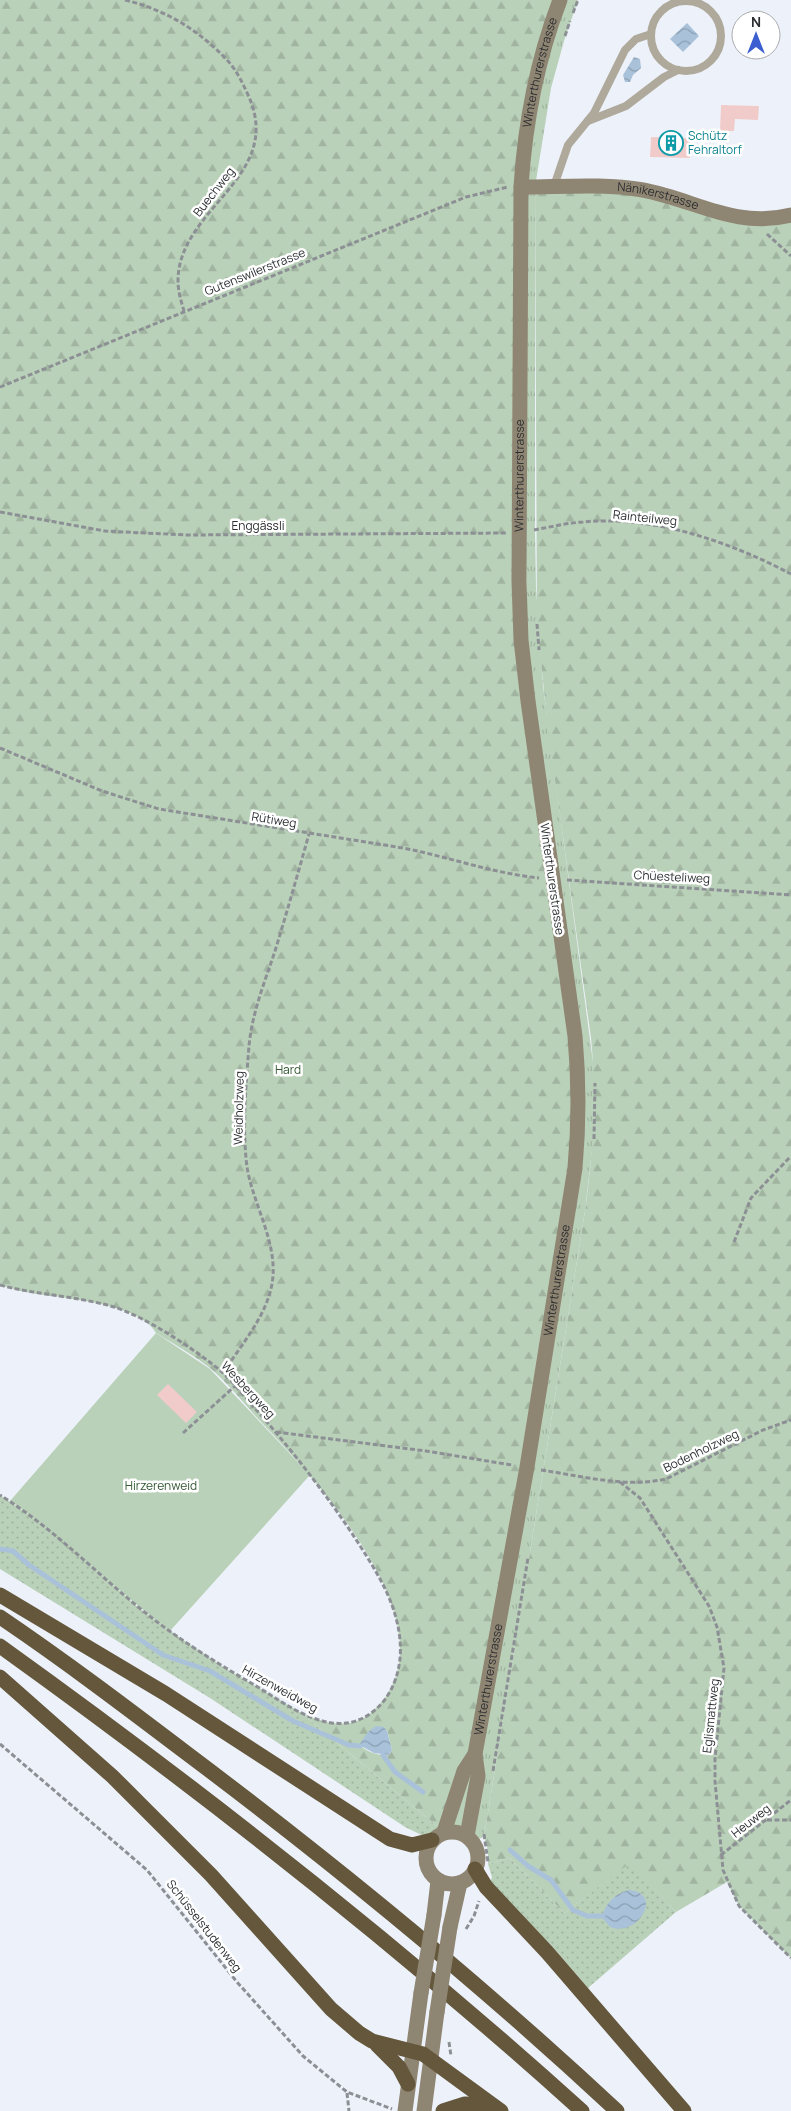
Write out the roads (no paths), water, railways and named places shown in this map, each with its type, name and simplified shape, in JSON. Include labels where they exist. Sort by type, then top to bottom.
[{"type":"highway","points":[[0,1595],[166,1694],[390,1839],[412,1845],[438,1836]]},
{"type":"highway","points":[[0,1617],[247,1799],[386,1909],[502,2007],[617,2111]]},
{"type":"highway","points":[[0,1646],[123,1734],[261,1839],[464,2006],[582,2111]]},
{"type":"highway","points":[[0,1677],[112,1776],[211,1875],[331,2008],[372,2041],[399,2067],[408,2084]]},
{"type":"highway","points":[[475,1870],[486,1887],[547,1952],[684,2111]]},
{"type":"highway","points":[[372,2041],[423,2054],[498,2109]]},
{"type":"highway","points":[[442,2111],[474,2103],[498,2109]]},
{"type":"main road","name":"Winterthurerstrasse","points":[[466,1836],[478,1776],[475,1754],[534,1469],[575,1168],[579,1103],[574,1036],[523,660],[519,533],[521,187],[526,133],[533,90],[542,54],[560,0]]},
{"type":"main road","name":"Nänikerstrasse","points":[[521,187],[615,187],[643,190],[726,215],[752,220],[791,215]]},
{"type":"main road","name":"Winterthurerstrasse","points":[[438,1881],[428,1870],[425,1854],[438,1836],[464,1771],[475,1754]]},
{"type":"main road","points":[[400,2110],[408,2084],[438,1881],[452,1884],[460,1883],[472,1876],[478,1855],[472,1841],[466,1836],[452,1831],[438,1836]]},
{"type":"main road","points":[[424,2111],[450,1927],[460,1883]]},
{"type":"lane","points":[[689,0],[705,6],[712,12],[717,20],[721,37],[716,54],[704,66],[687,71],[670,67],[656,55],[652,48],[651,34],[658,14],[672,3],[689,0]]},
{"type":"lane","points":[[554,186],[568,145],[588,121],[625,50],[636,39],[651,34]]},
{"type":"lane","points":[[588,121],[626,106],[664,77],[678,70]]},
{"type":"water","points":[[687,23],[699,36],[683,52],[670,39]]},
{"type":"water","points":[[634,57],[640,59],[641,68],[633,75],[630,82],[625,82],[623,75]]},
{"type":"water","points":[[376,1726],[384,1727],[387,1731],[392,1750],[389,1755],[374,1753],[359,1745],[368,1732]]},
{"type":"water","points":[[630,1890],[640,1893],[645,1899],[646,1906],[643,1914],[629,1926],[620,1929],[610,1927],[603,1919],[605,1909],[616,1896]]},
{"type":"waterway","points":[[0,1549],[13,1551],[29,1565],[163,1655],[210,1671],[293,1721],[349,1745],[360,1746]]},
{"type":"waterway","points":[[383,1755],[395,1772],[423,1792]]},
{"type":"waterway","points":[[510,1850],[528,1866],[551,1880],[573,1910],[587,1916],[603,1916]]},
{"type":"place","name":"Schütz Fehraltorf","points":[[671,143]]},
{"type":"park label","name":"Hard","points":[[288,1070]]},
{"type":"park label","name":"Hirzerenweid","points":[[161,1486]]}]
